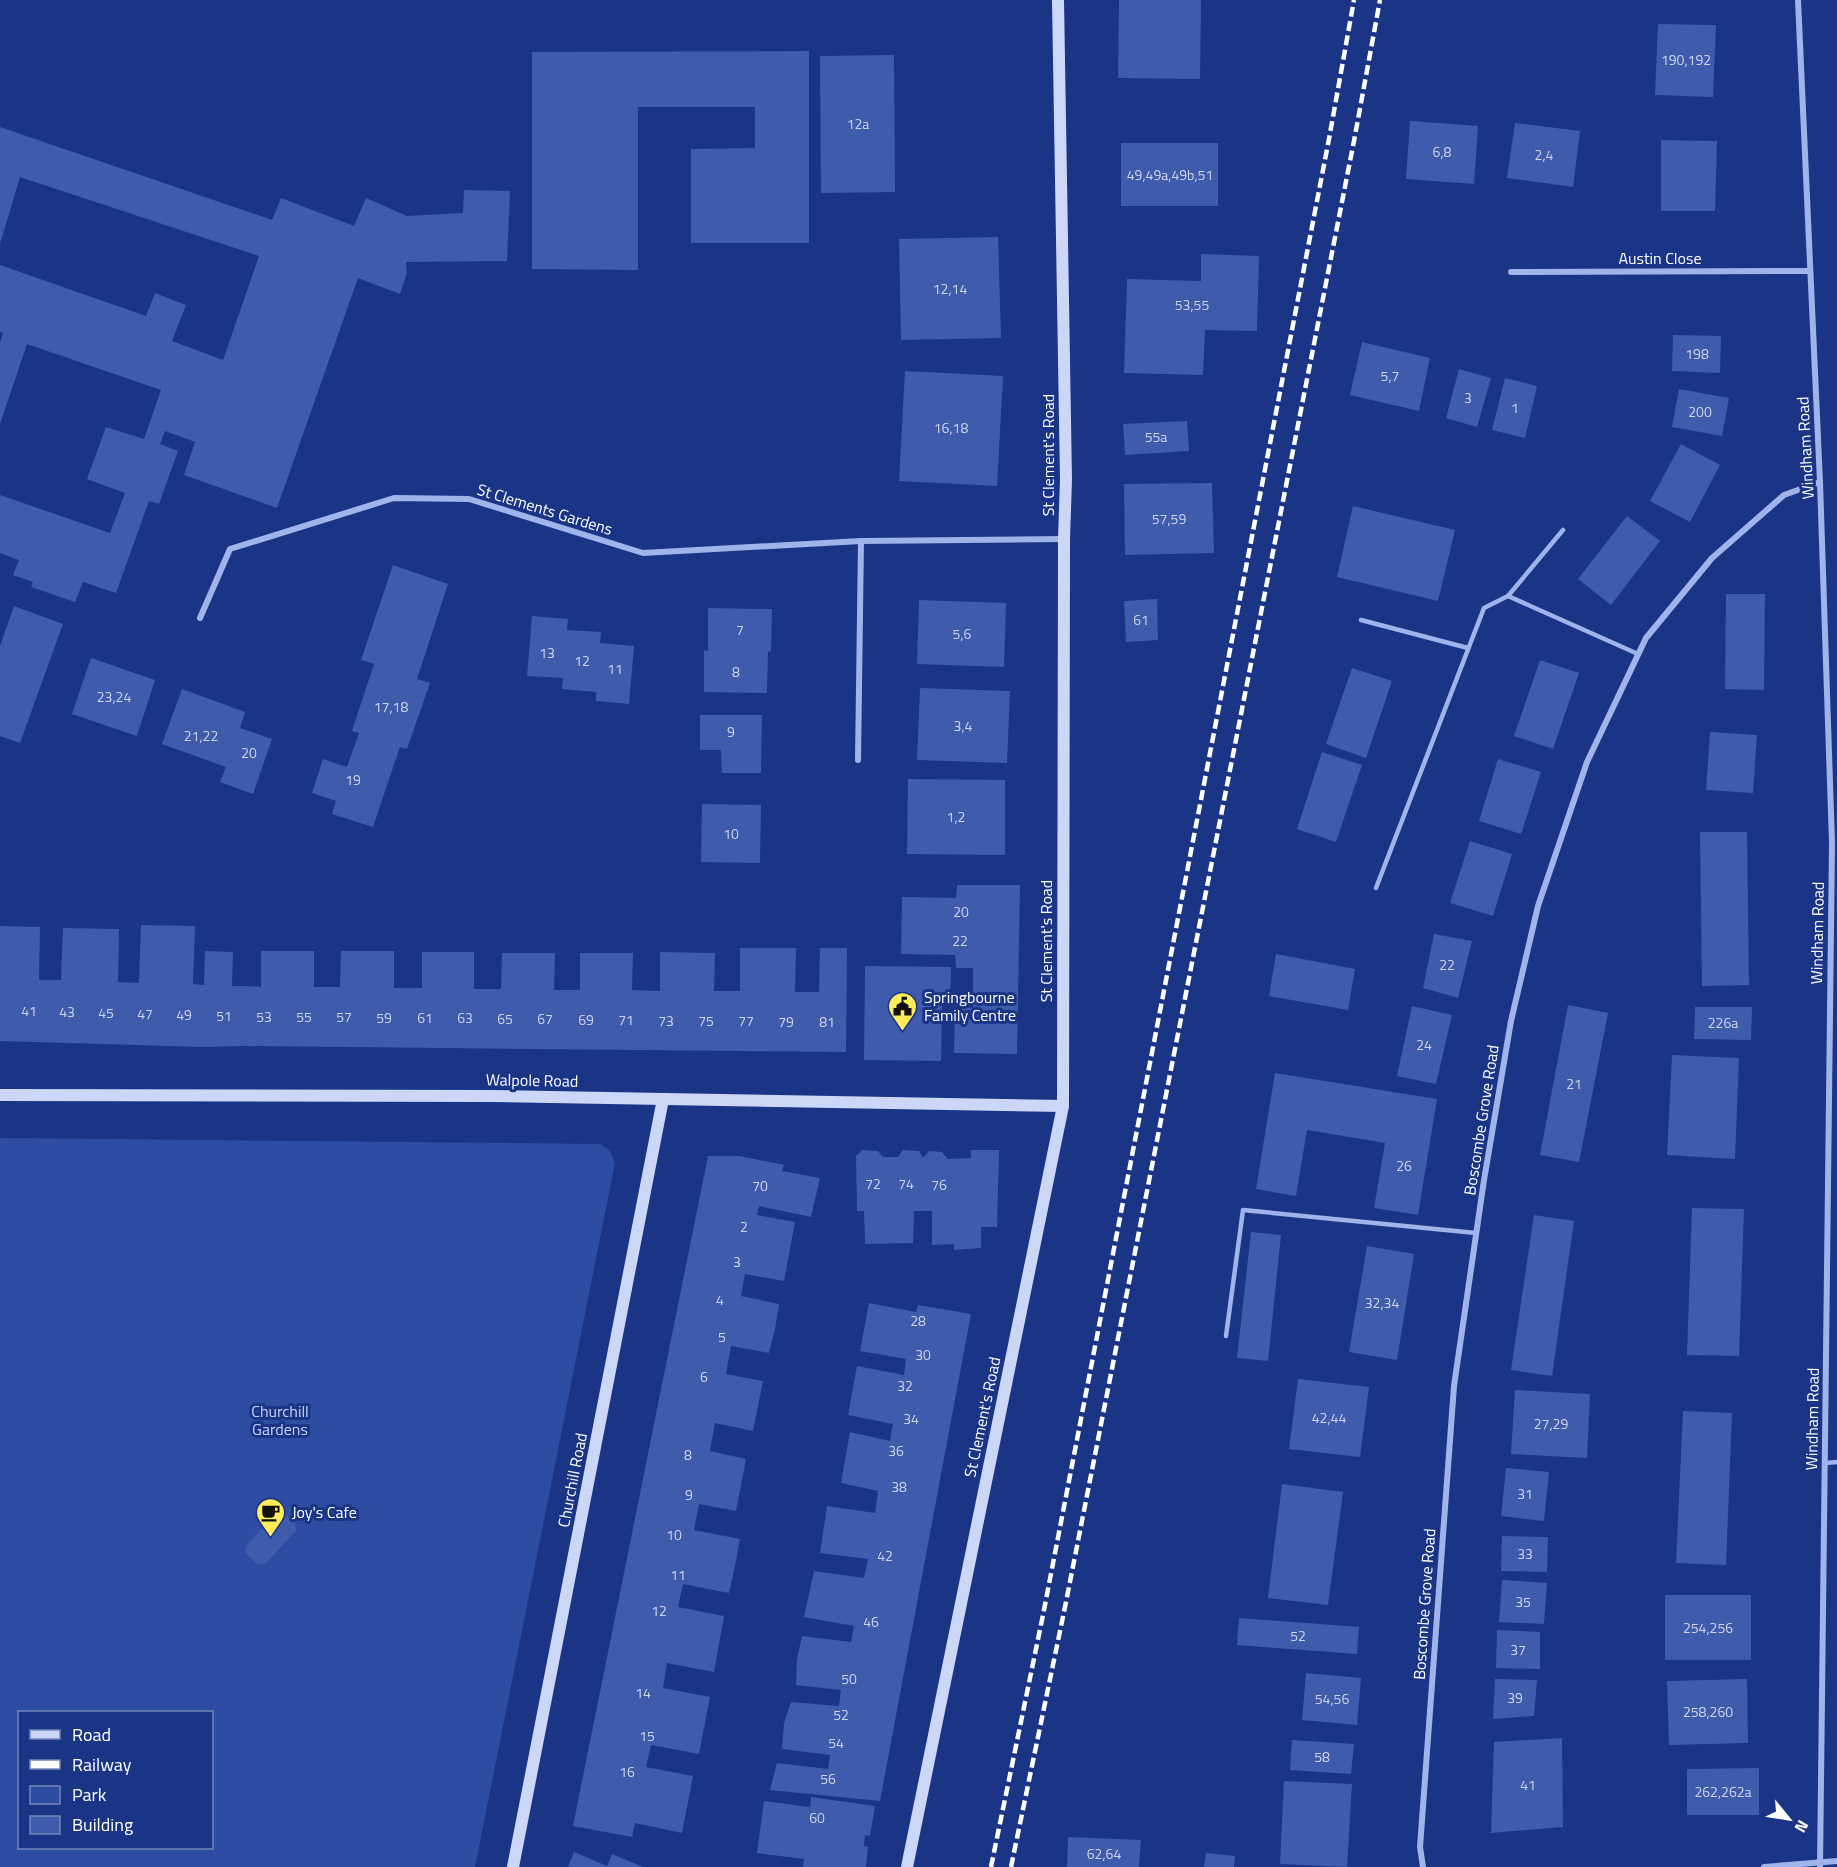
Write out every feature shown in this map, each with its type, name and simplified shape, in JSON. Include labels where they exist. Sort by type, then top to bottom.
[{"type":"street","name":"St Clement's Road","points":[[907,1867],[1062,1106],[1066,480],[1058,0]]},
{"type":"street","name":"Windham Road","points":[[1798,0],[1809,271],[1821,482],[1832,843],[1820,1864]]},
{"type":"street","name":"Austin Close","points":[[1511,272],[1809,271]]},
{"type":"street","name":"Boscombe Grove Road","points":[[1423,1867],[1420,1847],[1454,1386],[1476,1233],[1511,1021],[1538,906],[1587,762],[1646,638],[1712,558],[1785,495],[1821,482]]},
{"type":"street","name":"St Clements Gardens","points":[[200,618],[230,549],[394,498],[470,499],[643,553],[861,541],[1064,539]]},
{"type":"street","points":[[858,760],[861,541]]},
{"type":"street","name":"Walpole Road","points":[[0,1095],[490,1096],[1062,1106]]},
{"type":"street","name":"Churchill Road","points":[[513,1867],[663,1099]]},
{"type":"street","points":[[1764,1867],[1837,1861]]},
{"type":"lane","points":[[1376,888],[1484,608],[1508,596],[1563,530]]},
{"type":"lane","points":[[1508,596],[1638,654]]},
{"type":"lane","points":[[1361,620],[1468,648]]},
{"type":"lane","points":[[1226,1336],[1243,1210],[1476,1233]]},
{"type":"lane","points":[[1825,1463],[1837,1462]]},
{"type":"green space","name":"Churchill Gardens","points":[[0,1138],[600,1144],[610,1151],[615,1163],[475,1867],[0,1867]]},
{"type":"building","points":[[1119,0],[1201,0],[1200,79],[1118,78]]},
{"type":"building","points":[[1658,24],[1716,25],[1713,97],[1655,95]]},
{"type":"building","points":[[809,51],[809,243],[691,243],[691,149],[755,148],[755,107],[638,107],[638,270],[532,269],[532,52]]},
{"type":"building","points":[[894,55],[895,192],[821,193],[820,56]]},
{"type":"building","points":[[1410,121],[1478,126],[1474,184],[1406,179]]},
{"type":"building","points":[[1515,123],[1580,131],[1573,187],[1507,178]]},
{"type":"building","points":[[0,127],[272,220],[281,198],[354,226],[366,198],[407,216],[463,213],[464,190],[510,191],[507,261],[406,262],[407,273],[400,294],[358,278],[277,508],[184,475],[195,442],[165,431],[160,444],[178,451],[159,504],[149,501],[116,593],[83,582],[75,602],[31,587],[33,582],[13,575],[19,560],[0,553],[0,495],[110,533],[125,493],[87,479],[106,427],[144,439],[161,390],[27,344],[0,424],[0,343],[3,333],[0,332],[0,265],[146,316],[155,293],[186,305],[172,341],[223,360],[259,256],[20,177],[0,244]]},
{"type":"building","points":[[1661,140],[1717,141],[1715,211],[1661,211]]},
{"type":"building","points":[[1121,143],[1218,143],[1218,206],[1121,206]]},
{"type":"building","points":[[998,237],[1001,338],[901,340],[899,239]]},
{"type":"building","points":[[1201,254],[1259,256],[1257,331],[1205,330],[1203,375],[1124,373],[1127,279],[1201,281]]},
{"type":"building","points":[[1673,335],[1721,336],[1720,373],[1672,371]]},
{"type":"building","points":[[1362,342],[1430,358],[1419,411],[1350,395]]},
{"type":"building","points":[[1459,369],[1491,378],[1477,427],[1446,418]]},
{"type":"building","points":[[905,371],[1003,376],[997,486],[899,481]]},
{"type":"building","points":[[1505,378],[1537,386],[1525,438],[1492,430]]},
{"type":"building","points":[[1679,389],[1729,398],[1722,436],[1672,427]]},
{"type":"building","points":[[1187,421],[1189,451],[1125,455],[1123,424]]},
{"type":"building","points":[[1681,444],[1720,465],[1690,522],[1650,501]]},
{"type":"building","points":[[1212,483],[1214,553],[1125,555],[1124,484]]},
{"type":"building","points":[[1353,506],[1455,530],[1438,601],[1337,577]]},
{"type":"building","points":[[1627,516],[1660,541],[1611,605],[1578,579]]},
{"type":"building","points":[[393,565],[448,584],[417,679],[430,683],[407,749],[400,747],[373,827],[332,814],[336,801],[312,793],[323,759],[347,767],[359,733],[352,731],[374,664],[361,660]]},
{"type":"building","points":[[1726,594],[1765,594],[1764,690],[1725,689]]},
{"type":"building","points":[[1157,599],[1158,640],[1126,642],[1124,601]]},
{"type":"building","points":[[919,600],[1006,603],[1004,667],[917,664]]},
{"type":"building","points":[[14,606],[63,624],[20,743],[0,736],[0,646]]},
{"type":"building","points":[[708,608],[772,609],[767,693],[704,692],[704,650],[708,651]]},
{"type":"building","points":[[532,616],[568,619],[567,630],[601,632],[600,643],[634,646],[629,704],[596,701],[596,692],[562,689],[563,678],[527,676]]},
{"type":"building","points":[[91,658],[155,680],[137,736],[72,714]]},
{"type":"building","points":[[1540,660],[1579,673],[1553,749],[1514,736]]},
{"type":"building","points":[[1352,668],[1392,681],[1366,758],[1326,744]]},
{"type":"building","points":[[920,688],[1010,691],[1007,763],[917,760]]},
{"type":"building","points":[[182,689],[245,712],[240,728],[272,739],[253,794],[220,782],[226,767],[162,744]]},
{"type":"building","points":[[700,715],[762,715],[761,773],[722,773],[721,750],[700,750]]},
{"type":"building","points":[[1710,732],[1757,735],[1753,793],[1706,790]]},
{"type":"building","points":[[1322,752],[1362,765],[1336,842],[1297,829]]},
{"type":"building","points":[[1498,759],[1541,772],[1521,834],[1479,821]]},
{"type":"building","points":[[908,779],[1005,780],[1005,855],[907,854]]},
{"type":"building","points":[[702,804],[761,805],[760,863],[701,862]]},
{"type":"building","points":[[1700,832],[1747,832],[1749,985],[1702,986]]},
{"type":"building","points":[[1470,841],[1512,854],[1493,916],[1450,903]]},
{"type":"building","points":[[957,885],[1020,885],[1017,1054],[954,1053],[955,1007],[973,1008],[973,968],[956,968],[955,955],[901,954],[902,897],[956,898]]},
{"type":"building","points":[[141,925],[195,926],[193,984],[204,985],[205,951],[233,952],[232,986],[261,987],[261,951],[314,951],[314,987],[340,987],[341,951],[394,951],[394,988],[422,988],[422,952],[474,952],[474,989],[501,989],[502,953],[555,953],[554,990],[580,990],[580,953],[633,953],[632,990],[660,991],[660,952],[715,953],[714,991],[740,991],[740,948],[796,948],[795,992],[819,992],[820,948],[847,948],[846,1052],[202,1047],[0,1041],[0,926],[40,927],[39,980],[61,980],[63,928],[119,929],[118,982],[139,983]]},
{"type":"building","points":[[1434,934],[1472,941],[1458,998],[1423,988]]},
{"type":"building","points":[[1276,954],[1355,969],[1348,1010],[1269,996]]},
{"type":"building","name":"Springbourne Family Centre","points":[[865,966],[951,967],[950,1004],[942,1004],[941,1061],[864,1060]]},
{"type":"building","points":[[1568,1005],[1608,1013],[1579,1162],[1540,1155]]},
{"type":"building","points":[[1412,1006],[1452,1015],[1436,1084],[1397,1076]]},
{"type":"building","points":[[1695,1007],[1752,1007],[1751,1040],[1694,1039]]},
{"type":"building","points":[[1672,1055],[1739,1058],[1735,1159],[1667,1155]]},
{"type":"building","points":[[1275,1073],[1437,1099],[1418,1215],[1374,1208],[1385,1143],[1307,1130],[1296,1196],[1256,1189]]},
{"type":"building","points":[[862,1150],[878,1151],[883,1157],[898,1157],[903,1150],[919,1151],[923,1158],[929,1151],[942,1152],[948,1159],[971,1158],[971,1150],[999,1150],[997,1227],[981,1227],[981,1248],[954,1250],[954,1244],[932,1245],[932,1211],[914,1211],[913,1243],[865,1244],[864,1211],[857,1211],[856,1156]]},
{"type":"building","points":[[708,1156],[739,1156],[784,1165],[782,1171],[820,1178],[811,1217],[759,1206],[757,1215],[795,1222],[784,1281],[745,1274],[741,1296],[779,1304],[775,1329],[769,1353],[731,1346],[726,1374],[763,1381],[753,1431],[715,1423],[710,1451],[746,1459],[736,1511],[699,1504],[694,1530],[740,1539],[735,1566],[729,1593],[683,1584],[678,1607],[724,1616],[714,1672],[667,1663],[663,1688],[710,1697],[699,1754],[651,1745],[646,1767],[693,1776],[682,1833],[635,1823],[632,1837],[573,1826]]},
{"type":"building","points":[[1692,1208],[1744,1209],[1739,1356],[1687,1355]]},
{"type":"building","points":[[1534,1215],[1574,1221],[1552,1376],[1511,1370]]},
{"type":"building","points":[[1251,1232],[1281,1235],[1268,1361],[1237,1358]]},
{"type":"building","points":[[1367,1246],[1414,1254],[1397,1360],[1349,1352]]},
{"type":"building","points":[[869,1303],[916,1312],[918,1305],[971,1314],[880,1801],[770,1790],[777,1763],[828,1769],[830,1755],[782,1749],[784,1723],[791,1702],[839,1706],[841,1690],[796,1685],[797,1659],[802,1636],[851,1642],[854,1626],[804,1617],[814,1571],[864,1578],[868,1559],[820,1553],[827,1506],[875,1513],[878,1491],[841,1483],[850,1432],[890,1441],[893,1424],[848,1415],[857,1366],[904,1375],[906,1359],[860,1351]]},
{"type":"building","points":[[1298,1379],[1369,1387],[1360,1457],[1289,1449]]},
{"type":"building","points":[[1515,1390],[1590,1394],[1587,1458],[1511,1454]]},
{"type":"building","points":[[1683,1411],[1732,1413],[1726,1565],[1676,1563]]},
{"type":"building","points":[[1506,1468],[1549,1472],[1544,1521],[1501,1516]]},
{"type":"building","points":[[1282,1484],[1343,1492],[1328,1605],[1268,1598]]},
{"type":"building","name":"Joy's Cafe","points":[[284,1512],[295,1523],[296,1531],[265,1564],[257,1564],[245,1553],[246,1546],[276,1513]]},
{"type":"building","points":[[1502,1536],[1548,1537],[1547,1572],[1501,1571]]},
{"type":"building","points":[[1502,1580],[1547,1583],[1544,1624],[1499,1622]]},
{"type":"building","points":[[1665,1595],[1751,1595],[1751,1660],[1665,1660]]},
{"type":"building","points":[[1239,1618],[1359,1627],[1357,1654],[1237,1645]]},
{"type":"building","points":[[1497,1630],[1540,1632],[1540,1669],[1496,1668]]},
{"type":"building","points":[[1306,1673],[1361,1678],[1357,1725],[1302,1720]]},
{"type":"building","points":[[1495,1679],[1537,1680],[1534,1716],[1493,1719]]},
{"type":"building","points":[[1747,1679],[1748,1743],[1669,1745],[1667,1681]]},
{"type":"building","points":[[1562,1738],[1563,1827],[1491,1833],[1494,1742]]},
{"type":"building","points":[[1292,1740],[1354,1744],[1351,1774],[1290,1770]]},
{"type":"building","points":[[1759,1768],[1759,1815],[1687,1815],[1687,1769]]},
{"type":"building","points":[[1284,1781],[1352,1784],[1347,1867],[1280,1864]]},
{"type":"building","points":[[811,1797],[875,1806],[870,1836],[865,1835],[864,1846],[868,1847],[866,1867],[803,1867],[804,1859],[757,1853],[764,1801],[810,1807]]},
{"type":"building","points":[[1068,1837],[1141,1840],[1139,1867],[1067,1867]]},
{"type":"building","points":[[574,1852],[607,1866],[612,1854],[643,1867],[568,1867]]},
{"type":"building","points":[[1206,1853],[1235,1856],[1234,1867],[1204,1867]]},
{"type":"railway","points":[[991,1867],[1043,1615],[1354,0]]},
{"type":"railway","points":[[1011,1867],[1065,1607],[1380,0]]},
{"type":"place","name":"Springbourne Family Centre","points":[[903,1032]]},
{"type":"place","name":"Joy's Cafe","points":[[271,1538]]}]
